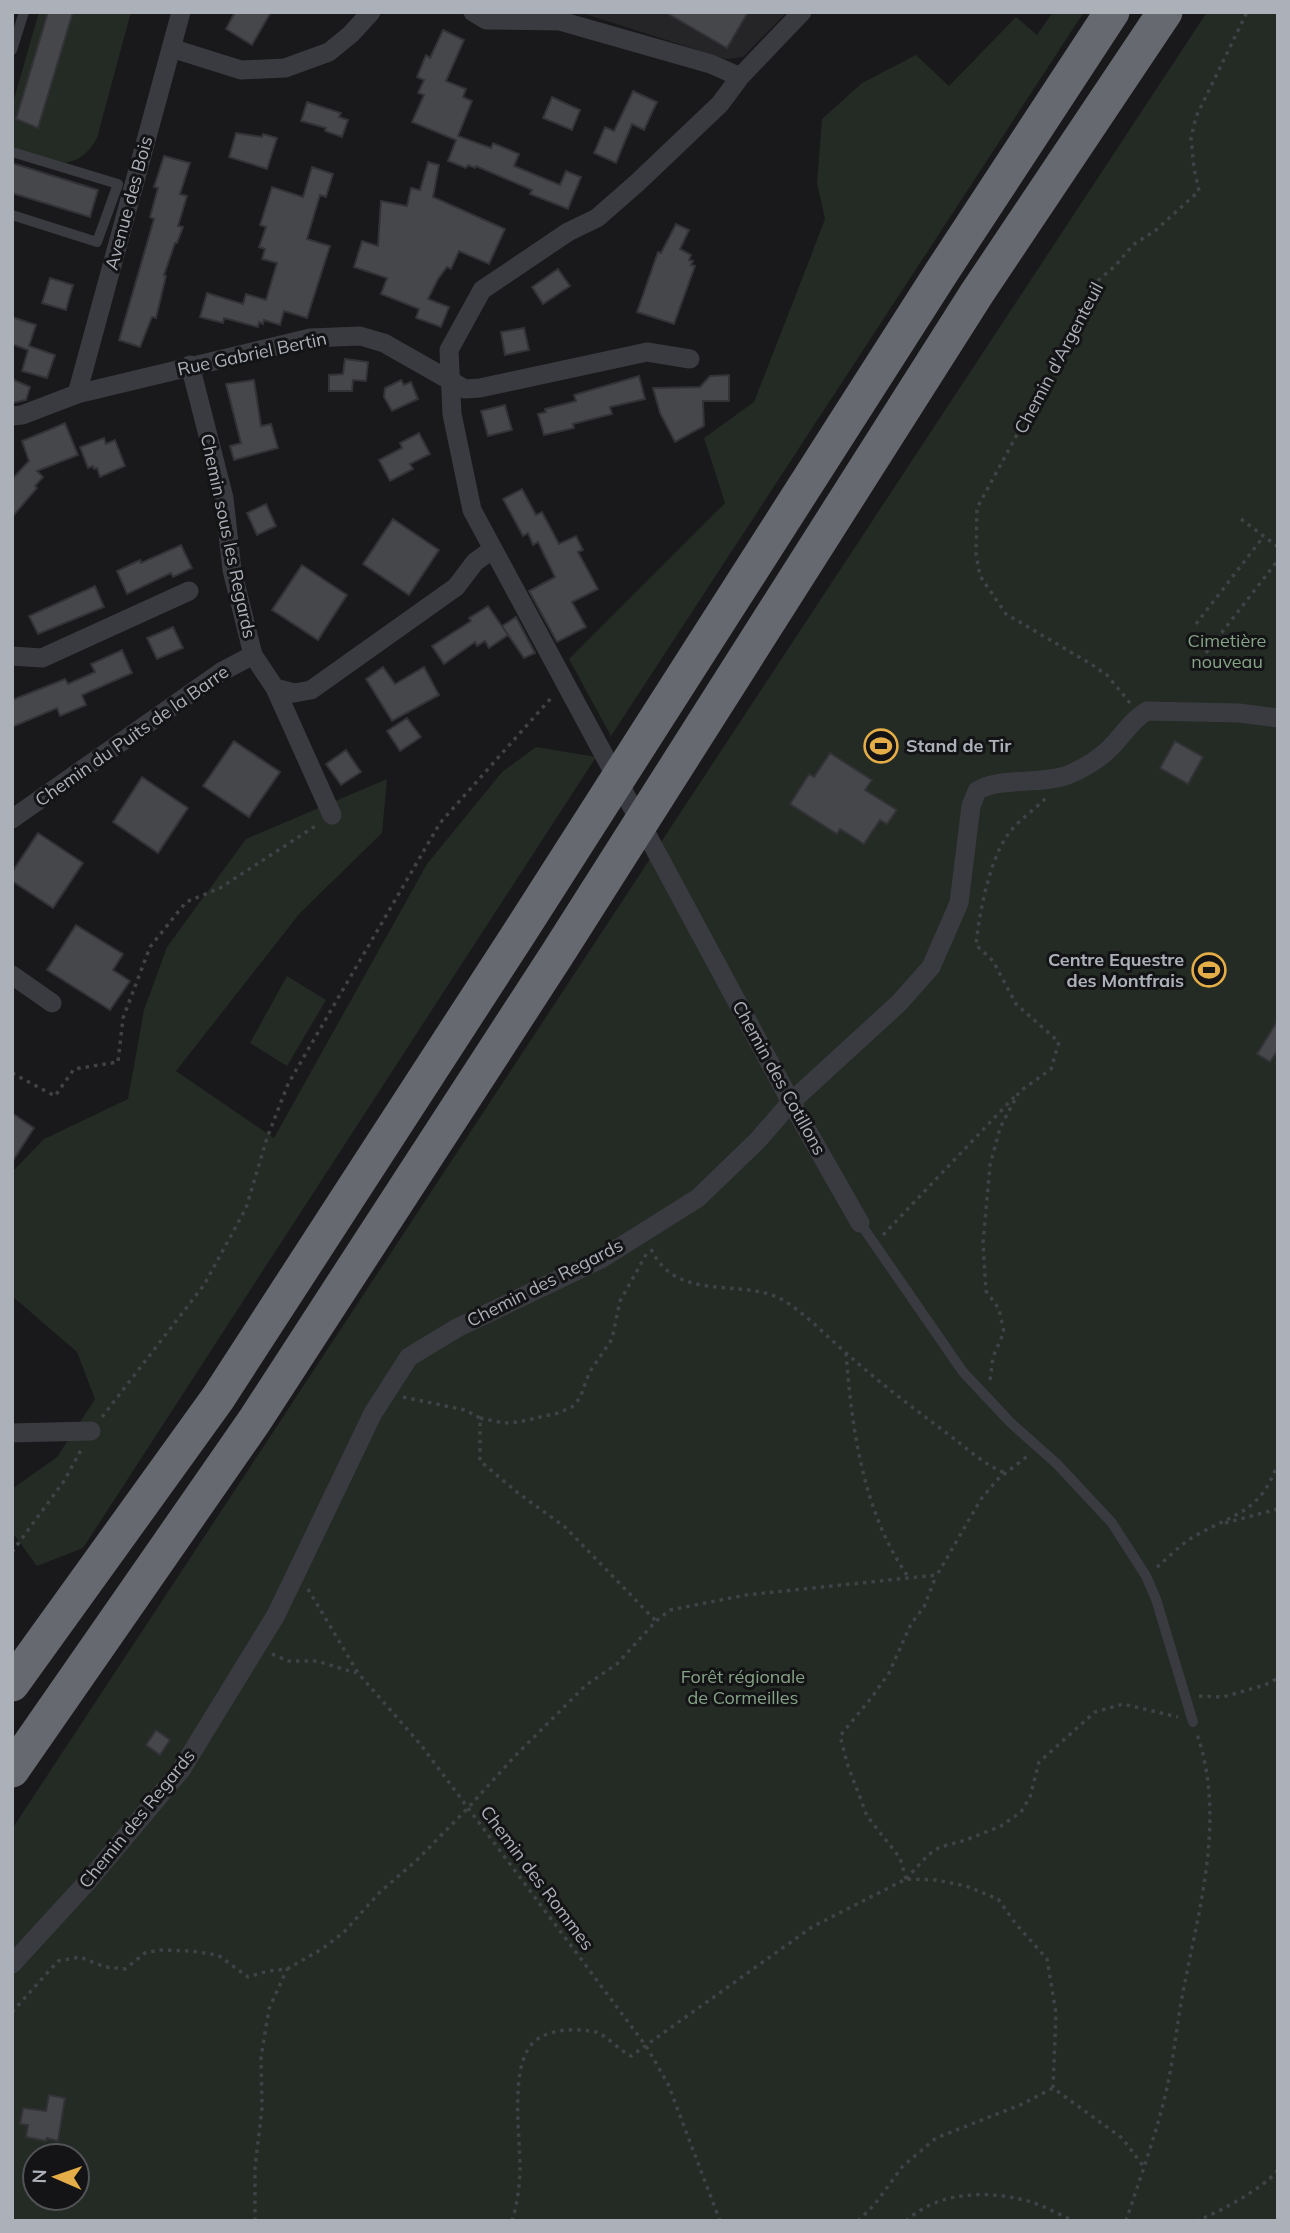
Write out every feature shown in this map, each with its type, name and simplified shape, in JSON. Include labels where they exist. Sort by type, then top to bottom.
[{"type":"highway","points":[[12,1684],[218,1398],[511,946],[941,273],[1112,12]]},
{"type":"highway","points":[[12,1770],[255,1420],[617,860],[977,293],[1166,12]]},
{"type":"street","name":"Avenue des Bois","points":[[77,394],[181,12]]},
{"type":"street","points":[[171,48],[241,70],[285,68],[329,52],[351,34],[371,12]]},
{"type":"street","points":[[473,12],[486,20],[518,17],[560,21],[711,64],[740,77]]},
{"type":"street","name":"Chemin des Cotillons","points":[[802,12],[740,77],[720,104],[597,218],[568,232],[482,290],[449,350],[452,414],[472,510],[791,1102],[860,1223]]},
{"type":"street","name":"Rue Gabriel Bertin","points":[[12,416],[22,415],[77,394],[310,338],[360,336],[384,343],[465,389],[647,352],[690,359]]},
{"type":"street","name":"Chemin sous les Regards","points":[[190,365],[224,498],[232,570],[253,655],[275,688],[332,815]]},
{"type":"street","points":[[275,688],[294,693],[310,690],[456,587],[475,562],[493,549]]},
{"type":"street","points":[[12,656],[42,658],[189,591]]},
{"type":"street","name":"Chemin du Puits de la Barre","points":[[12,819],[221,671],[253,655]]},
{"type":"street","points":[[1143,713],[1239,713],[1278,718]]},
{"type":"street","name":"Chemin des Regards","points":[[12,1964],[89,1880],[181,1770],[276,1615],[299,1572],[373,1413],[409,1357],[457,1328],[649,1238],[698,1198],[758,1140],[791,1102],[900,1003],[931,967],[959,903],[971,806],[977,791],[994,784],[1036,782],[1069,774],[1109,749],[1143,713]]},
{"type":"street","points":[[12,975],[52,1003]]},
{"type":"street","points":[[12,1433],[91,1431]]},
{"type":"lane","points":[[12,50],[24,12]]},
{"type":"lane","points":[[12,152],[118,184],[97,242],[12,215]]},
{"type":"lane","name":"Chemin des Cotillons","points":[[860,1223],[956,1363],[988,1399],[1040,1448],[1112,1523],[1146,1576],[1156,1599],[1192,1719]]},
{"type":"path","name":"Chemin d'Argenteuil","points":[[1143,713],[1107,675],[1006,614],[980,576],[976,554],[976,508],[1024,420],[1036,407],[1053,362],[1094,284],[1115,266],[1133,245],[1156,230],[1199,191],[1191,138],[1196,117],[1247,12]]},
{"type":"path","points":[[1241,519],[1278,547]]},
{"type":"path","points":[[1196,624],[1264,536]]},
{"type":"path","points":[[1206,653],[1278,560]]},
{"type":"path","points":[[12,1552],[64,1481],[91,1431],[204,1285],[246,1208],[267,1138],[288,1084],[440,822],[565,682]]},
{"type":"path","points":[[875,1245],[1018,1091],[1051,1069],[1059,1042],[1016,1004],[993,961],[976,945],[978,920],[992,870],[1007,836],[1069,774]]},
{"type":"path","points":[[12,1073],[55,1096],[75,1069],[118,1062],[123,1018],[150,947],[186,902],[220,888],[332,815]]},
{"type":"path","points":[[988,1399],[993,1357],[1004,1332],[999,1309],[986,1292],[983,1243],[990,1166],[1000,1128],[1018,1091]]},
{"type":"path","points":[[649,1238],[657,1263],[685,1280],[716,1288],[765,1292],[784,1301],[820,1326],[846,1353],[978,1460],[1005,1473]]},
{"type":"path","points":[[388,1391],[408,1400],[465,1410],[481,1418],[504,1423],[558,1413],[572,1407],[580,1398],[589,1373],[612,1339],[620,1301],[649,1238]]},
{"type":"path","points":[[846,1353],[849,1395],[862,1469],[886,1537],[897,1561],[909,1578]]},
{"type":"path","points":[[481,1418],[480,1461],[565,1527],[656,1621]]},
{"type":"path","points":[[906,1879],[900,1858],[867,1816],[840,1736],[888,1673],[911,1624],[924,1607],[936,1575],[981,1499],[1005,1473],[1040,1448]]},
{"type":"path","points":[[1146,1576],[1193,1537],[1248,1510],[1270,1485],[1278,1462]]},
{"type":"path","points":[[1217,1526],[1278,1509]]},
{"type":"path","name":"Chemin des Rommes","points":[[299,1572],[358,1673],[421,1745],[646,2046],[668,2084],[720,2221]]},
{"type":"path","points":[[12,2012],[58,1961],[80,1957],[104,1967],[125,1969],[145,1953],[160,1950],[191,1951],[218,1955],[248,1977],[287,1969],[322,1950],[344,1932],[380,1892],[417,1860],[514,1756],[586,1685],[617,1664],[656,1621],[670,1610],[746,1595],[936,1575]]},
{"type":"path","points":[[256,1645],[288,1661],[317,1661],[358,1673]]},
{"type":"path","points":[[1186,1697],[1223,1697],[1265,1685],[1278,1678]]},
{"type":"path","points":[[512,2221],[520,2169],[517,2110],[521,2069],[531,2045],[556,2030],[600,2033],[619,2051],[631,2056],[812,1927],[906,1879],[928,1855],[940,1847],[1001,1826],[1021,1812],[1030,1797],[1039,1762],[1095,1712],[1123,1704],[1174,1718],[1192,1719],[1206,1762],[1209,1803],[1208,1865],[1169,2079],[1126,2221]]},
{"type":"path","points":[[906,1879],[936,1880],[966,1886],[998,1899],[1047,1959],[1056,2013],[1053,2088]]},
{"type":"path","points":[[255,2221],[255,2168],[262,2108],[261,2057],[270,2009],[287,1969]]},
{"type":"path","points":[[1053,2088],[1122,2138],[1144,2167]]},
{"type":"path","points":[[858,2221],[875,2204],[902,2167],[936,2138],[1020,2105],[1053,2088]]},
{"type":"path","points":[[1196,2221],[1213,2215],[1278,2170]]},
{"type":"path","points":[[906,2221],[919,2209],[952,2196],[981,2194],[1025,2200],[1074,2221]]},
{"type":"shaded area","points":[[579,12],[787,12],[743,57],[726,59]]},
{"type":"green space","points":[[39,12],[131,12],[97,138],[80,158],[70,162],[48,162],[12,152],[12,106]]},
{"type":"green space","points":[[1053,12],[1084,12],[611,736],[569,659],[725,503],[704,438],[754,402],[825,219],[817,183],[822,119],[862,83],[916,55],[949,86],[1016,17],[1037,35]]},
{"type":"green space","name":"Forêt régionale de Cormeilles","points":[[1207,12],[1278,12],[1278,2221],[12,2221],[12,1829]]},
{"type":"green space","points":[[536,747],[596,757],[83,1548],[37,1566],[15,1536],[12,1537],[12,1489],[57,1457],[95,1399],[77,1352],[12,1296],[12,1172],[44,1139],[128,1099],[144,1010],[167,947],[246,839],[387,779],[382,833],[300,913],[176,1071],[274,1138],[427,864],[502,772]]},
{"type":"green space","points":[[287,976],[326,1000],[287,1066],[250,1043]]},
{"type":"building","points":[[48,12],[73,12],[38,128],[16,119]]},
{"type":"building","points":[[235,12],[271,12],[252,45],[226,29]]},
{"type":"building","points":[[665,12],[748,12],[727,48]]},
{"type":"building","points":[[443,30],[464,40],[446,81],[466,89],[463,97],[472,101],[458,136],[491,148],[493,143],[519,154],[514,166],[560,185],[566,171],[581,177],[568,209],[530,194],[532,190],[476,166],[475,168],[468,165],[466,168],[448,161],[456,140],[412,122],[424,95],[418,93],[424,80],[417,77],[426,55],[430,58]]},
{"type":"building","points":[[633,91],[657,102],[644,130],[632,124],[616,163],[594,153],[605,127],[614,131]]},
{"type":"building","points":[[552,97],[580,110],[572,130],[543,118]]},
{"type":"building","points":[[307,102],[341,113],[339,117],[348,120],[342,137],[325,131],[326,128],[301,121]]},
{"type":"building","points":[[236,133],[262,137],[263,134],[277,138],[267,169],[229,157]]},
{"type":"building","points":[[164,156],[190,163],[180,194],[187,196],[178,226],[183,227],[164,275],[166,276],[156,318],[152,317],[140,347],[119,340],[154,219],[150,217],[158,188],[154,187]]},
{"type":"building","points":[[428,162],[439,165],[433,197],[505,229],[489,264],[459,251],[451,269],[447,267],[438,279],[428,299],[449,307],[441,327],[416,318],[419,309],[381,294],[387,278],[354,267],[362,241],[378,246],[381,201],[407,206],[411,188],[420,190]]},
{"type":"building","points":[[12,163],[98,190],[90,217],[12,193]]},
{"type":"building","points":[[312,167],[333,174],[326,197],[320,195],[307,239],[330,246],[307,318],[284,311],[280,325],[264,320],[263,324],[259,322],[258,327],[224,318],[223,323],[200,317],[207,293],[243,304],[246,294],[266,300],[277,263],[262,259],[265,249],[259,247],[266,227],[260,225],[272,187],[303,197]]},
{"type":"building","points":[[676,224],[689,230],[680,249],[691,255],[689,260],[693,261],[691,265],[695,266],[674,324],[637,312],[658,252],[661,253]]},
{"type":"building","points":[[558,269],[570,286],[543,304],[532,287]]},
{"type":"building","points":[[50,278],[73,285],[66,310],[42,303]]},
{"type":"building","points":[[12,317],[36,325],[29,346],[55,355],[47,378],[22,371],[28,350],[12,344]]},
{"type":"building","points":[[524,328],[529,350],[505,355],[501,332]]},
{"type":"building","points":[[345,359],[368,362],[366,381],[353,380],[352,391],[329,391],[329,375],[343,374]]},
{"type":"building","points":[[729,375],[729,401],[703,401],[704,426],[675,442],[660,413],[653,388],[700,387],[710,376]]},
{"type":"building","points":[[639,376],[645,399],[610,407],[612,414],[573,424],[574,428],[544,435],[538,414],[546,412],[545,409],[576,401],[574,395]]},
{"type":"building","points":[[12,379],[30,387],[26,400],[12,403]]},
{"type":"building","points":[[254,380],[261,426],[271,424],[278,448],[234,460],[230,446],[241,443],[226,384]]},
{"type":"building","points":[[401,380],[404,385],[411,382],[418,399],[392,411],[384,397],[385,388]]},
{"type":"building","points":[[505,405],[512,430],[488,436],[481,411]]},
{"type":"building","points":[[65,423],[78,455],[37,471],[43,477],[12,517],[12,479],[29,461],[22,441]]},
{"type":"building","points":[[419,433],[430,454],[410,464],[413,469],[390,481],[379,460],[402,448],[400,443]]},
{"type":"building","points":[[104,438],[106,444],[115,440],[125,466],[100,477],[97,468],[88,468],[80,447]]},
{"type":"building","points":[[522,489],[536,515],[542,512],[559,544],[576,536],[583,550],[578,552],[598,589],[572,602],[586,627],[557,642],[529,591],[555,577],[538,542],[533,545],[528,533],[523,536],[503,499]]},
{"type":"building","points":[[266,504],[276,526],[257,535],[247,513]]},
{"type":"building","points":[[393,519],[439,550],[409,595],[363,564]]},
{"type":"building","points":[[181,545],[192,568],[173,577],[171,573],[127,594],[117,571]]},
{"type":"building","points":[[302,565],[347,595],[318,640],[272,610]]},
{"type":"building","points":[[95,586],[104,607],[38,634],[29,616]]},
{"type":"building","points":[[488,606],[508,635],[489,648],[485,641],[477,646],[475,642],[444,664],[432,646],[471,621],[469,618]]},
{"type":"building","points":[[516,617],[535,653],[524,658],[502,626]]},
{"type":"building","points":[[173,627],[183,648],[157,659],[147,638]]},
{"type":"building","points":[[122,650],[132,673],[82,695],[86,705],[60,716],[57,708],[12,727],[12,700],[65,679],[68,684],[95,672],[91,664]]},
{"type":"building","points":[[383,667],[395,684],[424,667],[439,695],[392,721],[366,679]]},
{"type":"building","points":[[407,718],[421,737],[400,751],[387,731]]},
{"type":"building","points":[[234,741],[280,772],[249,817],[203,786]]},
{"type":"building","points":[[1175,741],[1203,757],[1188,784],[1160,768]]},
{"type":"building","points":[[346,750],[361,772],[341,785],[326,764]]},
{"type":"building","points":[[830,753],[872,780],[865,790],[897,810],[887,824],[880,820],[864,844],[840,829],[837,834],[790,804],[809,774],[814,777]]},
{"type":"building","points":[[142,777],[188,808],[158,853],[113,822]]},
{"type":"building","points":[[38,833],[83,863],[53,908],[12,881],[12,872]]},
{"type":"building","points":[[76,925],[123,954],[113,970],[130,981],[110,1010],[47,970]]},
{"type":"building","points":[[1278,1020],[1278,1050],[1270,1062],[1257,1054]]},
{"type":"building","points":[[12,1113],[34,1128],[12,1162]]},
{"type":"building","points":[[156,1730],[170,1740],[160,1755],[146,1745]]},
{"type":"building","points":[[49,2095],[65,2098],[58,2141],[26,2137],[28,2125],[20,2124],[23,2108],[46,2111]]},
{"type":"place","name":"Stand de Tir","points":[[881,746]]},
{"type":"place","name":"Centre Equestre des Montfrais","points":[[1209,970]]},
{"type":"park label","name":"Cimetière nouveau","points":[[1227,651]]}]
